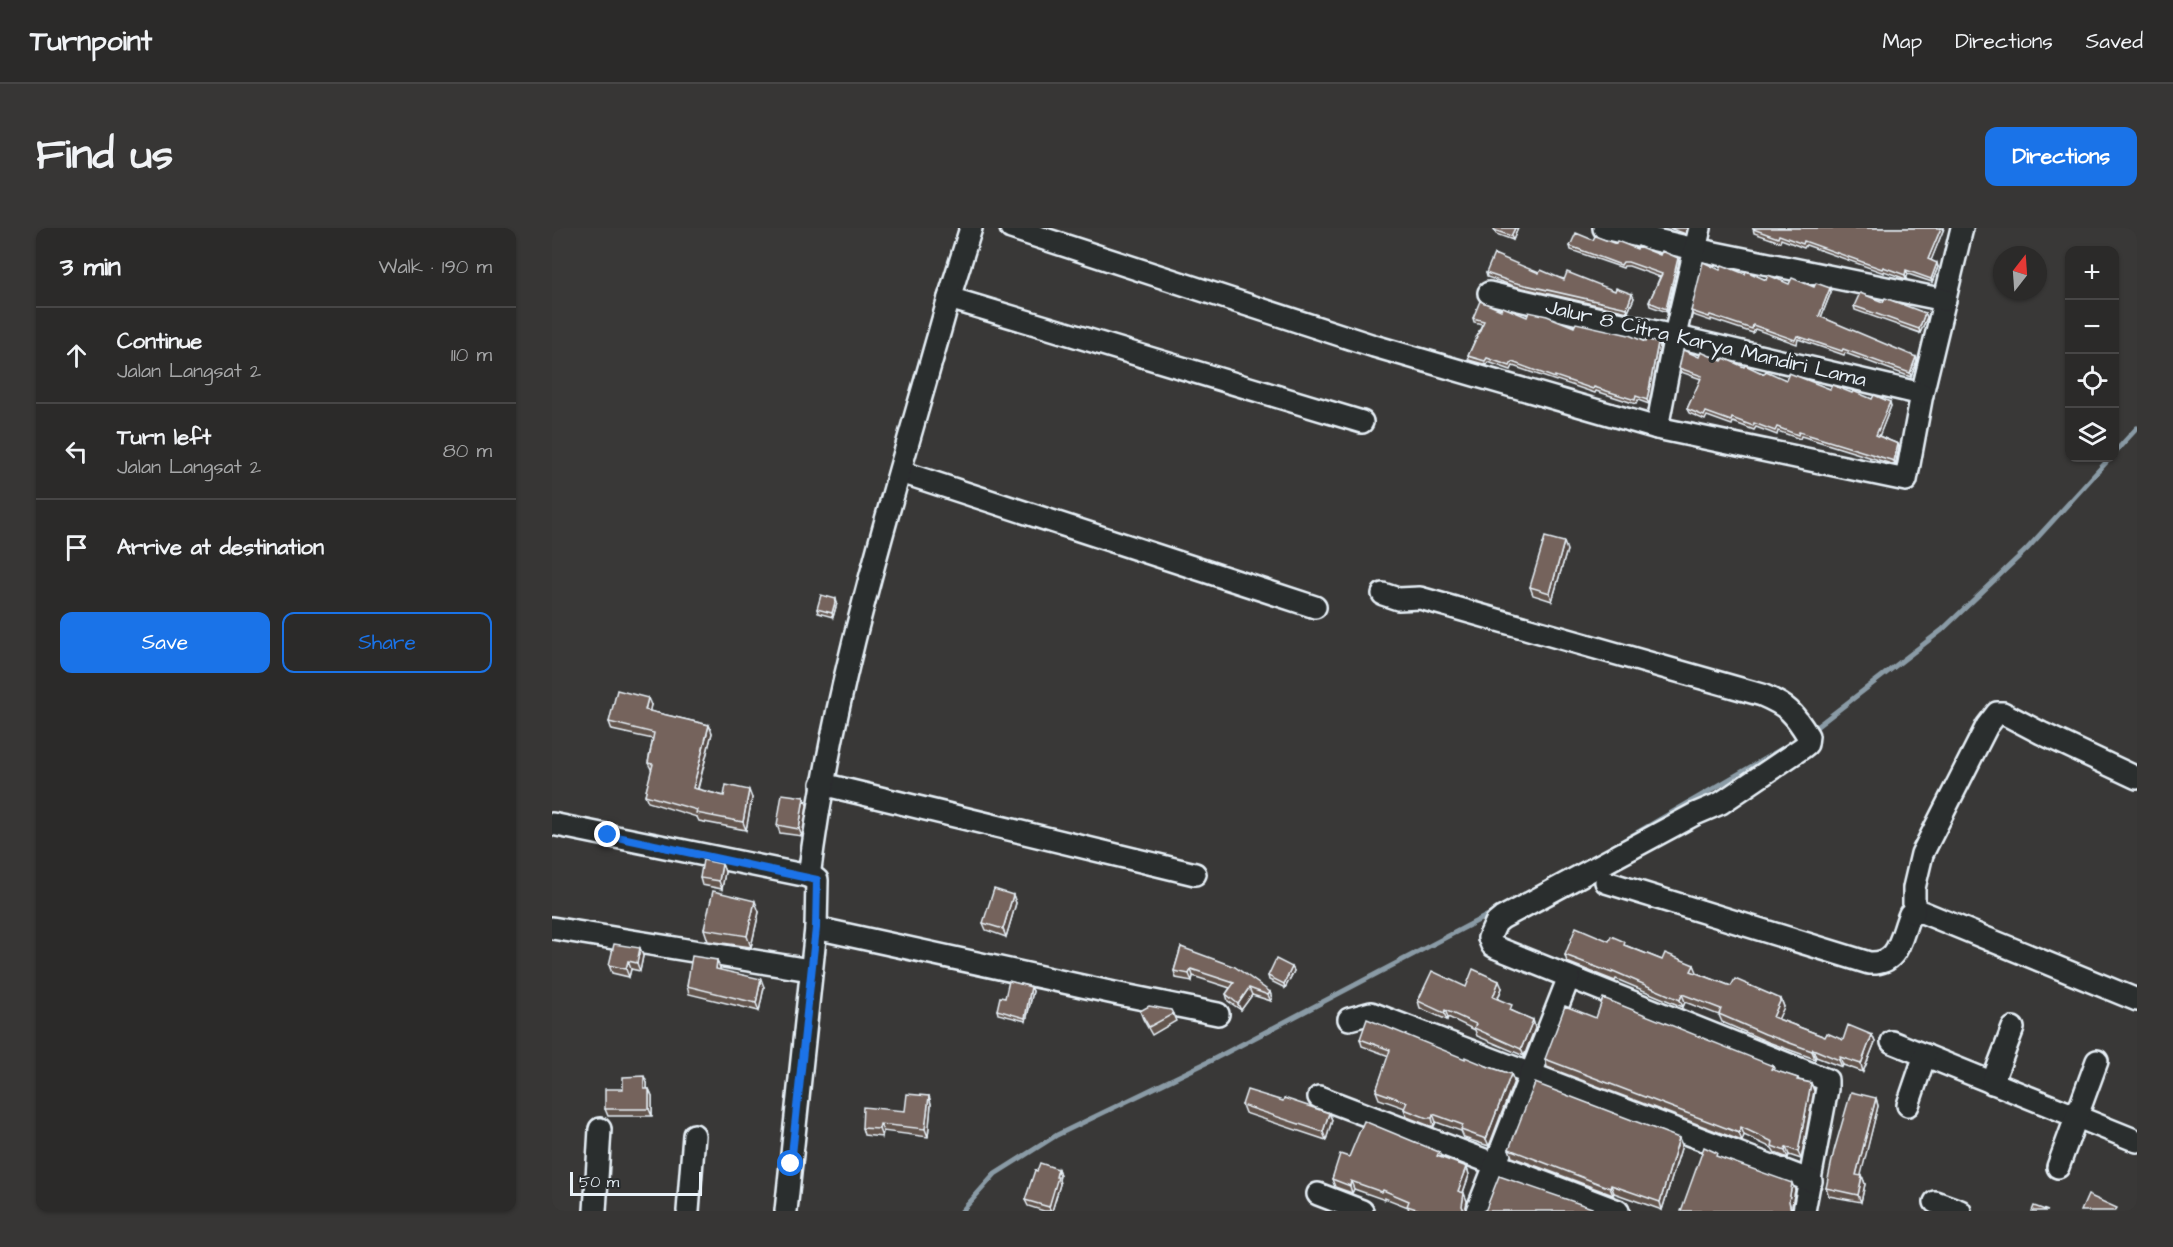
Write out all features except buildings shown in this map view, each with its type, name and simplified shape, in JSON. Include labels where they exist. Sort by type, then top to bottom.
[{"type":"street","points":[[809,877],[822,784],[856,633],[949,298],[971,228]]},
{"type":"street","points":[[1011,228],[1363,342],[1658,428],[1906,480],[1922,394],[1962,228]]},
{"type":"street","points":[[1604,228],[1945,300]]},
{"type":"street","points":[[1658,428],[1675,335],[1700,228]]},
{"type":"street","name":"Jalur 8 Citra Karya Mandiri Lama","points":[[1489,292],[1922,394]]},
{"type":"street","points":[[949,298],[1362,422]]},
{"type":"street","points":[[901,472],[1315,607]]},
{"type":"street","points":[[1383,594],[1398,599],[1420,598],[1762,694],[1783,704],[1803,728],[1807,744],[1721,803],[1695,814],[1502,918],[1496,923],[1489,938],[1492,945],[1827,1080],[1804,1211]]},
{"type":"street","points":[[1914,912],[1914,888],[1922,854],[1987,726],[1997,713],[2003,713],[2137,778]]},
{"type":"street","points":[[822,784],[1195,874]]},
{"type":"street","points":[[552,824],[817,880],[816,928],[786,1211]]},
{"type":"street","points":[[1606,882],[1869,963],[1879,964],[1888,961],[1894,954],[1910,914],[1914,912],[1931,915],[2137,1000]]},
{"type":"street","points":[[552,928],[810,970]]},
{"type":"street","points":[[816,928],[1218,1014]]},
{"type":"street","points":[[1477,1211],[1569,977]]},
{"type":"street","points":[[1349,1019],[1371,1013],[1811,1181]]},
{"type":"street","points":[[1992,1083],[2013,1028]]},
{"type":"street","points":[[1892,1042],[2137,1141]]},
{"type":"street","points":[[1908,1105],[1925,1055]]},
{"type":"street","points":[[2058,1167],[2097,1061]]},
{"type":"street","points":[[1319,1097],[1618,1211]]},
{"type":"street","points":[[595,1211],[600,1129]]},
{"type":"street","points":[[688,1211],[694,1135]]},
{"type":"street","points":[[1318,1194],[1362,1211]]},
{"type":"street","points":[[1935,1202],[1960,1211]]},
{"type":"waterway","points":[[2119,448],[2137,428]]},
{"type":"waterway","points":[[1811,731],[1942,630],[2027,549],[2106,462]]},
{"type":"waterway","points":[[1609,849],[1785,747]]},
{"type":"waterway","points":[[962,1211],[995,1174],[1057,1135],[1212,1060],[1496,911]]},
{"type":"route","points":[[608,835],[817,880],[816,928],[791,1164]]}]
